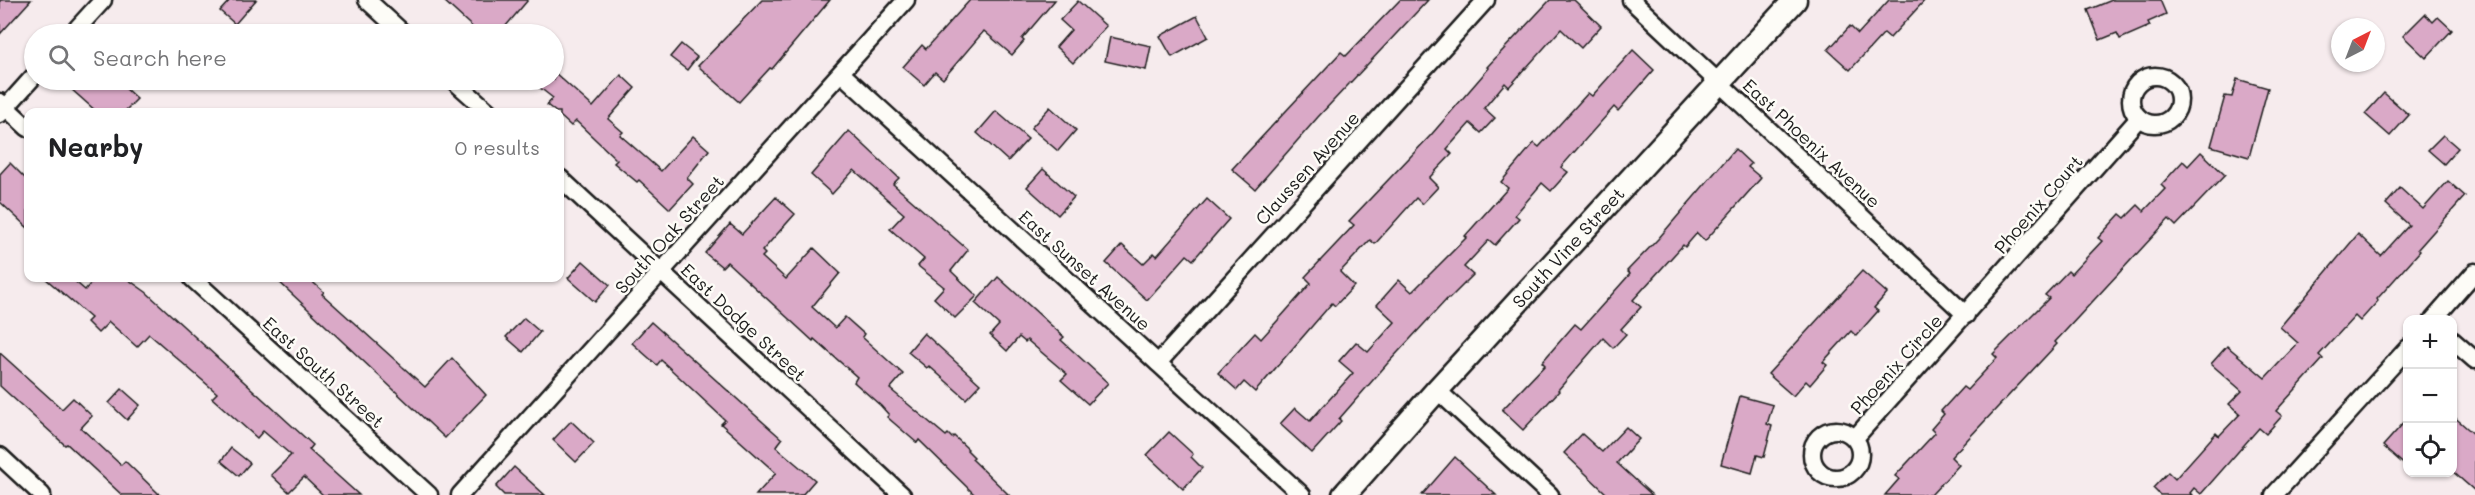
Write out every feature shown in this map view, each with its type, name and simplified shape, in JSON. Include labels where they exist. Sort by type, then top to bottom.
[{"type":"street","points":[[81,24],[103,0]]},
{"type":"street","points":[[367,0],[393,24]]},
{"type":"street","name":"South Oak Street","points":[[460,495],[906,0]]},
{"type":"street","name":"Claussen Avenue","points":[[1158,363],[1486,0]]},
{"type":"street","name":"East Phoenix Avenue","points":[[1631,0],[1966,315]]},
{"type":"street","name":"South Vine Street","points":[[1344,495],[1437,390],[1795,0]]},
{"type":"street","name":"East Sunset Avenue","points":[[841,73],[1302,495]]},
{"type":"street","points":[[24,85],[2,108],[24,125]]},
{"type":"street","points":[[464,90],[484,108]]},
{"type":"street","name":"Phoenix Court","points":[[1966,315],[2139,118]]},
{"type":"street","name":"East Dodge Street","points":[[564,182],[902,495]]},
{"type":"street","points":[[2437,315],[2475,272]]},
{"type":"street","name":"East South Street","points":[[196,282],[429,495]]},
{"type":"street","name":"Phoenix Circle","points":[[1855,438],[1966,315]]},
{"type":"street","points":[[2457,344],[2475,360]]},
{"type":"street","points":[[2274,495],[2403,353]]},
{"type":"street","points":[[1437,390],[1550,495]]},
{"type":"street","points":[[0,456],[42,495]]},
{"type":"building","points":[[0,0],[31,0],[0,34]]},
{"type":"building","points":[[230,0],[256,0],[235,24],[220,11]]},
{"type":"building","points":[[443,0],[528,0],[508,24],[469,24]]},
{"type":"building","points":[[762,0],[830,0],[772,69],[770,68],[739,102],[698,66]]},
{"type":"building","points":[[970,0],[1055,0],[1022,39],[1024,41],[1012,55],[984,31],[943,79],[935,72],[924,85],[903,67],[922,45],[926,49]]},
{"type":"building","points":[[1400,0],[1428,0],[1318,117],[1255,189],[1232,169],[1341,52],[1346,56]]},
{"type":"building","points":[[1550,0],[1574,0],[1601,26],[1581,48],[1561,29],[1509,87],[1505,83],[1484,108],[1495,118],[1481,133],[1470,123],[1447,149],[1452,154],[1429,178],[1438,187],[1422,204],[1416,198],[1375,244],[1370,240],[1340,272],[1354,286],[1335,306],[1332,303],[1255,392],[1244,382],[1237,390],[1218,373],[1255,333],[1261,339],[1311,283],[1305,277],[1354,225],[1349,221],[1431,135],[1489,68],[1487,67]]},
{"type":"building","points":[[1889,0],[1925,0],[1890,38],[1884,33],[1850,70],[1828,50],[1850,26],[1858,34]]},
{"type":"building","points":[[2112,0],[2160,0],[2166,14],[2148,22],[2150,26],[2120,39],[2117,33],[2100,40],[2088,10]]},
{"type":"building","points":[[1078,1],[1106,26],[1073,63],[1056,47],[1071,30],[1060,20]]},
{"type":"building","points":[[2425,14],[2433,22],[2438,17],[2452,30],[2426,58],[2403,36]]},
{"type":"building","points":[[1197,16],[1208,37],[1172,57],[1160,36]]},
{"type":"building","points":[[1110,37],[1151,46],[1146,70],[1105,61]]},
{"type":"building","points":[[681,44],[697,57],[687,70],[670,57]]},
{"type":"building","points":[[1633,50],[1654,70],[1618,111],[1614,107],[1561,167],[1568,172],[1551,191],[1542,183],[1515,215],[1519,218],[1495,245],[1489,240],[1464,267],[1473,275],[1448,298],[1387,364],[1312,453],[1280,424],[1295,408],[1310,421],[1353,373],[1339,361],[1356,342],[1368,352],[1395,322],[1377,305],[1399,280],[1412,292],[1467,237],[1465,236],[1508,188],[1501,182],[1534,143],[1539,147],[1588,93],[1592,96]]},
{"type":"building","points":[[621,75],[635,88],[608,119],[623,132],[620,135],[661,171],[693,136],[709,150],[687,178],[693,184],[670,209],[639,180],[637,182],[614,163],[617,160],[576,121],[571,126],[564,120],[564,108],[551,108],[547,105],[553,98],[543,90],[564,90],[564,81],[593,107]]},
{"type":"building","points":[[2237,79],[2268,88],[2249,157],[2211,146],[2225,96],[2232,97]]},
{"type":"building","points":[[72,90],[127,90],[137,99],[128,108],[92,108]]},
{"type":"building","points":[[2384,93],[2409,115],[2390,136],[2365,114]]},
{"type":"building","points":[[1050,107],[1076,130],[1058,151],[1031,128]]},
{"type":"building","points":[[996,111],[1028,139],[1008,161],[977,133]]},
{"type":"building","points":[[849,131],[899,178],[893,184],[968,250],[951,271],[977,296],[955,318],[934,298],[944,287],[918,266],[924,259],[890,229],[904,214],[854,170],[832,194],[811,175]]},
{"type":"building","points":[[2443,135],[2458,148],[2444,164],[2428,150]]},
{"type":"building","points":[[1735,149],[1751,164],[1748,167],[1761,178],[1705,241],[1697,233],[1685,247],[1683,245],[1633,300],[1641,307],[1621,329],[1626,334],[1613,348],[1603,338],[1523,430],[1502,410],[1545,365],[1542,362],[1575,324],[1581,329],[1630,274],[1627,271],[1658,239]]},
{"type":"building","points":[[2201,152],[2225,175],[2176,226],[2169,219],[2055,342],[2057,344],[1951,457],[1959,465],[1931,495],[1885,495],[1899,479],[1895,476],[1935,433],[1931,429],[1944,414],[1941,411],[1963,387],[1967,390],[1997,358],[1993,354],[2049,298],[2045,295],[2068,271],[2071,274],[2102,241],[2098,238],[2120,214],[2125,218],[2138,205],[2144,211],[2165,189],[2161,185],[2183,161],[2188,166]]},
{"type":"building","points":[[10,163],[24,177],[24,224],[0,202],[0,174]]},
{"type":"building","points":[[1043,169],[1074,197],[1058,215],[1027,187]]},
{"type":"building","points":[[2448,181],[2465,196],[2418,249],[2420,251],[2360,321],[2355,316],[2319,355],[2323,359],[2276,411],[2282,416],[2266,434],[2259,428],[2201,494],[2194,488],[2190,493],[2192,495],[2160,495],[2153,488],[2168,472],[2175,479],[2216,433],[2219,436],[2240,414],[2229,404],[2242,391],[2211,364],[2227,346],[2265,378],[2298,343],[2280,327],[2358,234],[2381,256],[2409,225],[2386,204],[2400,188],[2423,209]]},
{"type":"building","points":[[776,197],[795,214],[762,251],[765,254],[762,257],[786,279],[814,248],[840,273],[812,307],[835,328],[845,317],[864,334],[862,337],[903,374],[890,389],[946,436],[948,434],[952,438],[954,436],[968,449],[974,457],[972,459],[1009,495],[975,495],[919,440],[917,443],[887,417],[889,415],[881,406],[854,382],[857,377],[814,339],[813,341],[727,262],[722,267],[705,253],[730,224],[742,234]]},
{"type":"building","points":[[1207,199],[1229,219],[1193,260],[1187,255],[1147,300],[1106,263],[1122,245],[1143,264],[1154,253],[1157,256]]},
{"type":"building","points":[[583,261],[610,285],[595,302],[568,278]]},
{"type":"building","points":[[1862,271],[1887,293],[1874,308],[1878,311],[1856,336],[1851,331],[1823,362],[1827,365],[1810,385],[1806,381],[1793,396],[1768,374]]},
{"type":"building","points":[[998,277],[1064,337],[1061,340],[1108,383],[1088,404],[1061,380],[1067,374],[1027,340],[1025,342],[1019,337],[1007,351],[990,335],[999,325],[975,303]]},
{"type":"building","points":[[50,282],[76,282],[85,290],[92,282],[132,282],[146,292],[313,445],[309,450],[359,495],[323,495],[304,477],[289,492],[271,475],[291,455],[263,431],[257,438],[212,398],[217,393],[149,334],[137,347],[109,322],[98,333],[87,322],[91,318]]},
{"type":"building","points":[[279,282],[313,282],[324,292],[322,294],[425,387],[452,358],[486,395],[445,438]]},
{"type":"building","points":[[524,318],[540,332],[523,352],[506,337]]},
{"type":"building","points":[[651,322],[782,439],[776,447],[815,480],[802,495],[756,495],[776,473],[721,424],[725,420],[661,360],[657,365],[632,343]]},
{"type":"building","points":[[924,333],[980,384],[966,399],[929,366],[927,368],[908,352]]},
{"type":"building","points":[[0,353],[62,409],[73,398],[92,416],[81,428],[121,465],[125,461],[160,495],[122,495],[67,444],[65,445],[0,386]]},
{"type":"building","points":[[122,389],[140,405],[127,420],[109,403]]},
{"type":"building","points":[[1740,396],[1773,405],[1767,424],[1772,426],[1764,457],[1757,455],[1752,473],[1721,464]]},
{"type":"building","points":[[2457,419],[2475,435],[2475,491],[2457,475]]},
{"type":"building","points":[[571,421],[594,443],[576,462],[553,440]]},
{"type":"building","points":[[2403,424],[2403,464],[2383,446]]},
{"type":"building","points":[[1626,427],[1639,439],[1617,463],[1652,495],[1608,495],[1564,453],[1582,434],[1602,452]]},
{"type":"building","points":[[1169,432],[1193,454],[1191,457],[1202,468],[1183,489],[1147,455]]},
{"type":"building","points":[[231,448],[250,463],[239,476],[221,461]]},
{"type":"building","points":[[1455,457],[1496,495],[1422,495]]},
{"type":"building","points":[[514,467],[545,495],[504,495],[496,487]]}]
